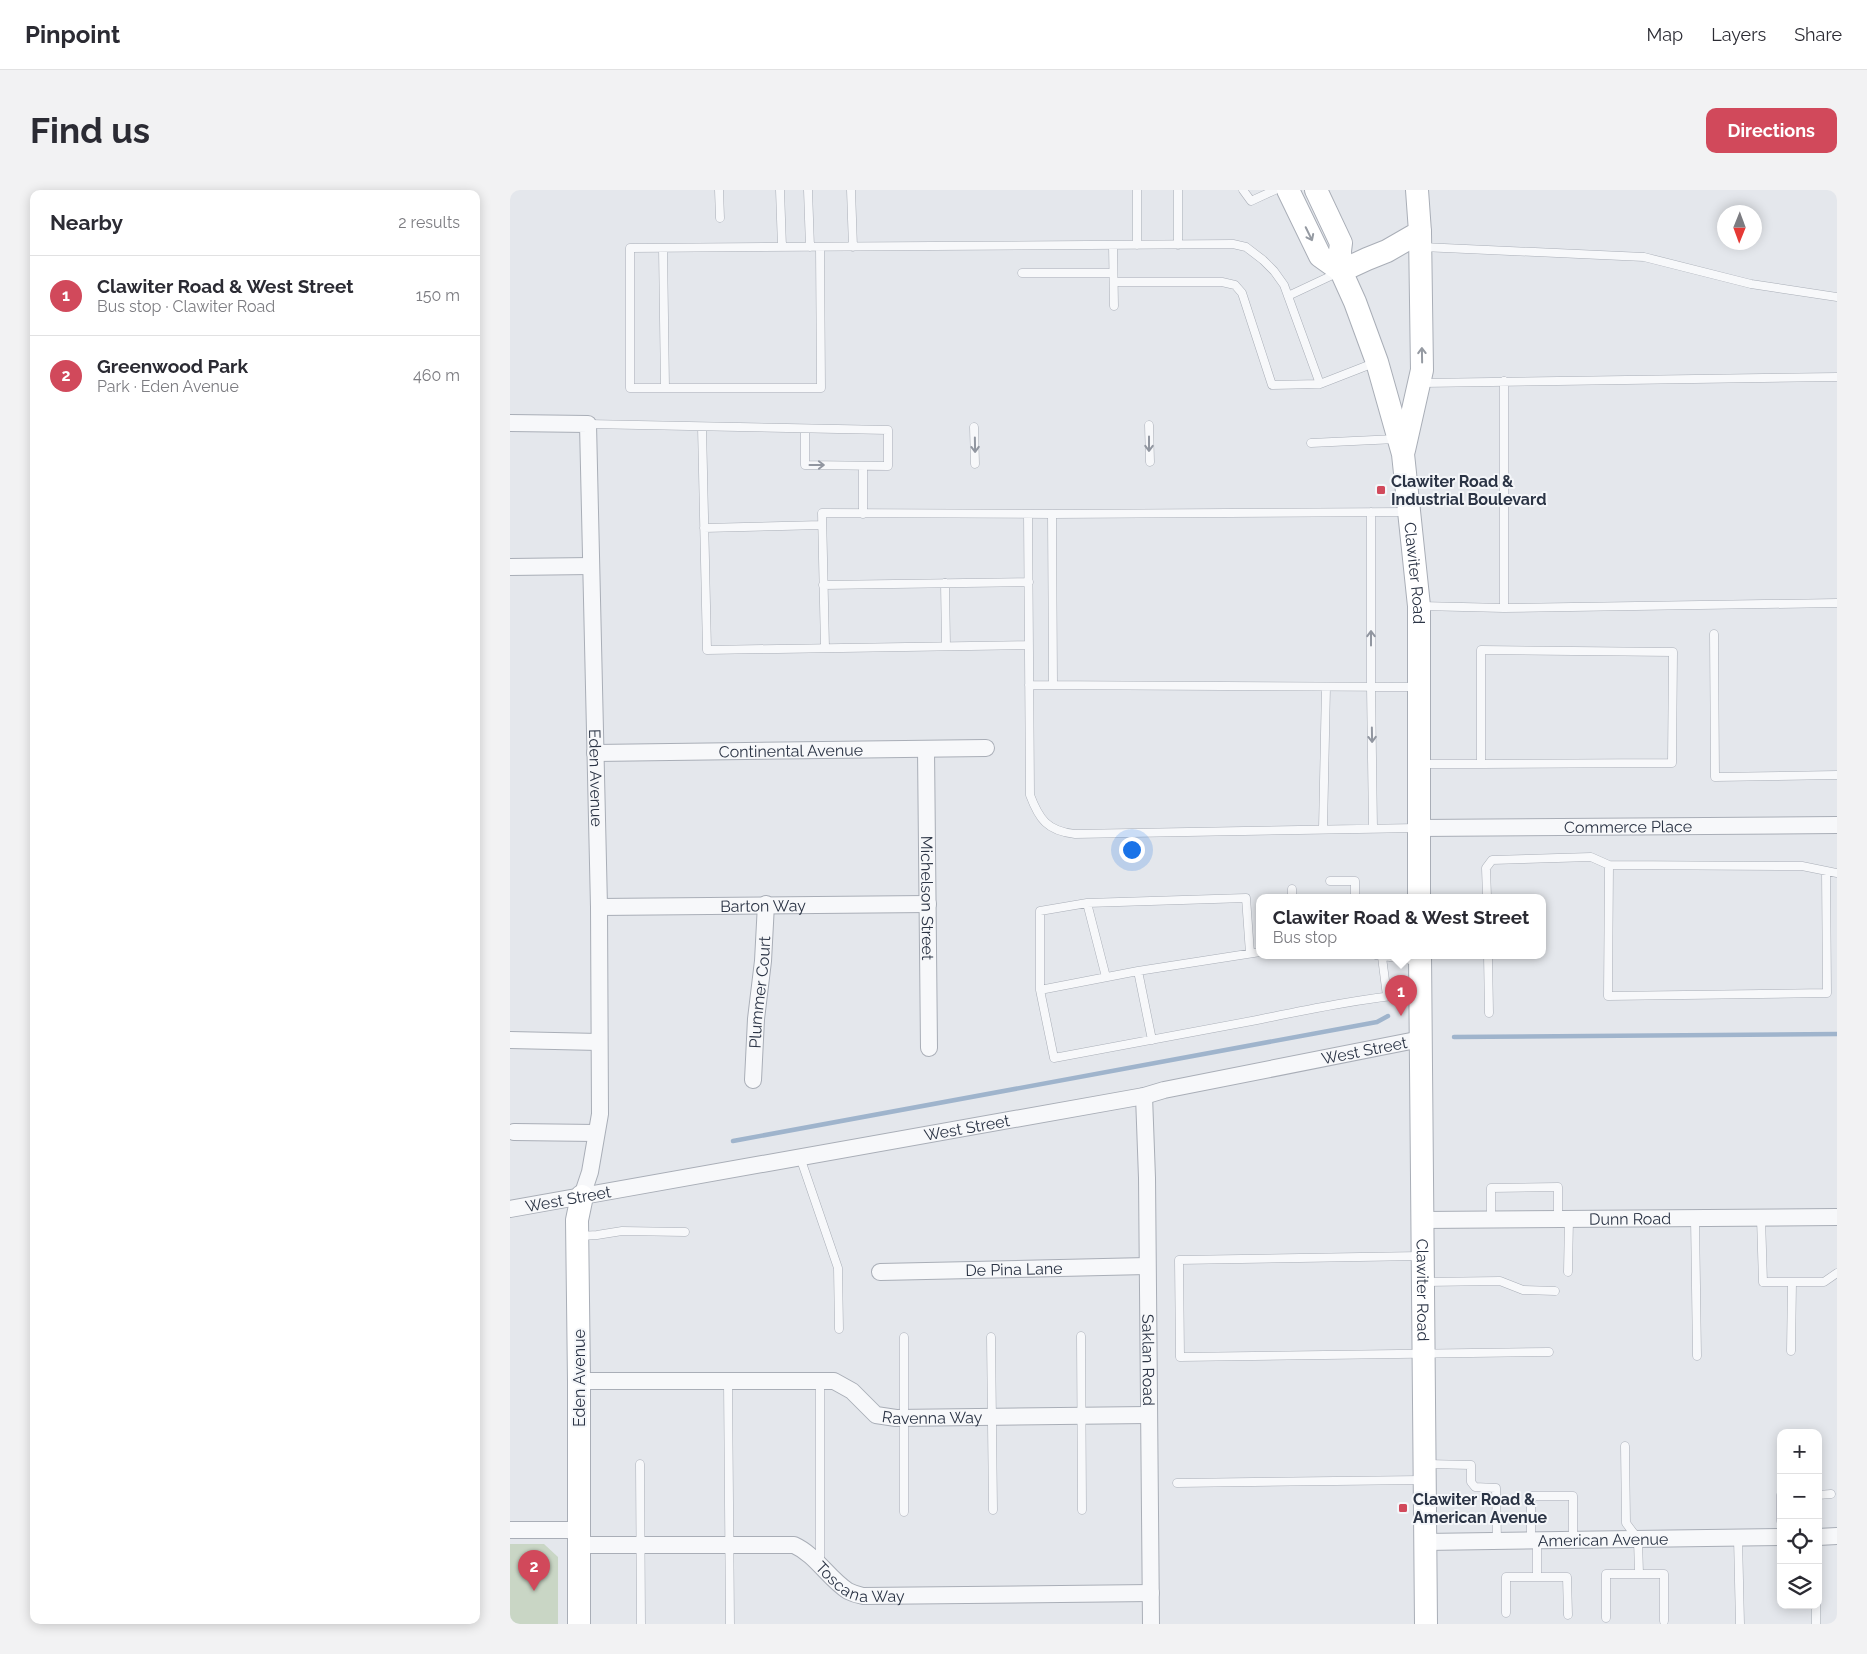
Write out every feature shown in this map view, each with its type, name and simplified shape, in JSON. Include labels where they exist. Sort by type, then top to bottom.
[{"type":"main road","points":[[1288,190],[1320,256],[1341,271]]},
{"type":"main road","points":[[1316,190],[1341,243],[1341,271]]},
{"type":"main road","points":[[1401,446],[1422,370],[1420,239],[1417,190]]},
{"type":"main road","points":[[1341,271],[1387,251],[1402,241],[1420,239]]},
{"type":"main road","name":"Clawiter Road","points":[[1341,271],[1355,302],[1377,362],[1401,446],[1410,512],[1419,606],[1420,894]]},
{"type":"main road","name":"Clawiter Road","points":[[1420,959],[1426,1624]]},
{"type":"main road","name":"Eden Avenue","points":[[579,1624],[577,1220],[582,1196]]},
{"type":"street","points":[[510,423],[588,424]]},
{"type":"street","name":"Eden Avenue","points":[[582,1196],[590,1172],[600,1114],[599,907],[588,424]]},
{"type":"street","points":[[510,567],[592,566]]},
{"type":"street","name":"Continental Avenue","points":[[595,753],[986,748]]},
{"type":"street","name":"Michelson Street","points":[[926,749],[929,1048]]},
{"type":"street","name":"Commerce Place","points":[[1419,828],[1837,825]]},
{"type":"street","name":"Plummer Court","points":[[753,1080],[756,1019],[763,961],[766,904]]},
{"type":"street","name":"Barton Way","points":[[599,907],[928,904]]},
{"type":"street","points":[[510,1040],[599,1042]]},
{"type":"street","name":"West Street","points":[[510,1209],[1144,1096],[1164,1090],[1421,1040]]},
{"type":"street","name":"Saklan Road","points":[[1144,1096],[1147,1178],[1148,1415],[1152,1624]]},
{"type":"street","points":[[514,1132],[596,1133]]},
{"type":"street","name":"Dunn Road","points":[[1422,1220],[1837,1217]]},
{"type":"street","name":"De Pina Lane","points":[[880,1272],[1147,1266]]},
{"type":"street","name":"Ravenna Way","points":[[579,1381],[834,1382],[852,1391],[876,1415],[903,1418],[1148,1415]]},
{"type":"street","name":"Toscana Way","points":[[510,1530],[640,1546],[794,1545],[820,1565],[848,1591],[862,1596],[1151,1593]]},
{"type":"street","points":[[1822,1537],[1837,1536]]},
{"type":"street","name":"American Avenue","points":[[1425,1542],[1777,1537]]},
{"type":"lane","points":[[719,190],[720,218]]},
{"type":"lane","points":[[780,190],[782,247]]},
{"type":"lane","points":[[808,190],[810,247]]},
{"type":"lane","points":[[852,190],[853,247]]},
{"type":"lane","points":[[1137,190],[1137,245]]},
{"type":"lane","points":[[1178,190],[1178,245]]},
{"type":"lane","points":[[1243,190],[1251,201],[1275,190]]},
{"type":"lane","points":[[1420,239],[1644,257],[1751,284],[1837,297]]},
{"type":"lane","points":[[820,247],[821,388],[630,388],[630,248],[1232,244],[1246,247],[1263,260],[1274,270],[1284,285],[1320,384]]},
{"type":"lane","points":[[1113,245],[1114,306]]},
{"type":"lane","points":[[664,248],[665,388]]},
{"type":"lane","points":[[1288,296],[1341,271]]},
{"type":"lane","points":[[1022,273],[1113,272]]},
{"type":"lane","points":[[1114,282],[1222,282],[1235,285],[1242,293],[1272,385],[1320,384],[1377,362]]},
{"type":"lane","points":[[1419,383],[1837,377]]},
{"type":"lane","points":[[1504,381],[1504,608]]},
{"type":"lane","points":[[588,424],[888,430],[888,466],[805,465],[805,429]]},
{"type":"lane","points":[[1149,425],[1150,462]]},
{"type":"lane","points":[[702,427],[707,650],[1029,645]]},
{"type":"lane","points":[[974,427],[975,464]]},
{"type":"lane","points":[[1311,443],[1401,446]]},
{"type":"lane","points":[[863,466],[863,514]]},
{"type":"lane","points":[[1371,512],[1373,828]]},
{"type":"lane","points":[[824,648],[822,513],[1410,512]]},
{"type":"lane","points":[[1028,514],[1030,795],[1036,810],[1046,824],[1056,830],[1075,834],[1419,828]]},
{"type":"lane","points":[[1052,514],[1053,685]]},
{"type":"lane","points":[[704,528],[822,525]]},
{"type":"lane","points":[[823,585],[1029,582]]},
{"type":"lane","points":[[945,583],[946,646]]},
{"type":"lane","points":[[1419,606],[1504,608],[1837,603]]},
{"type":"lane","points":[[1714,634],[1716,776],[1837,775]]},
{"type":"lane","points":[[1419,764],[1481,764],[1672,763],[1673,652],[1481,650],[1481,764]]},
{"type":"lane","points":[[1029,685],[1419,687]]},
{"type":"lane","points":[[1323,829],[1326,687]]},
{"type":"lane","points":[[1487,894],[1486,868],[1492,860],[1591,857],[1609,865],[1802,866],[1837,873]]},
{"type":"lane","points":[[1609,865],[1608,996],[1837,993]]},
{"type":"lane","points":[[1826,871],[1827,993]]},
{"type":"lane","points":[[1330,881],[1355,882],[1355,894]]},
{"type":"lane","points":[[1250,953],[1246,898],[1087,903],[1040,912],[1040,990],[1054,1058],[1387,996],[1421,993]]},
{"type":"lane","points":[[1087,903],[1106,977]]},
{"type":"lane","points":[[1040,990],[1138,971],[1256,952]]},
{"type":"lane","points":[[1380,959],[1387,996]]},
{"type":"lane","points":[[1488,959],[1489,1013]]},
{"type":"lane","points":[[1138,971],[1152,1040]]},
{"type":"lane","points":[[800,1158],[838,1268],[839,1329]]},
{"type":"lane","points":[[1491,1220],[1491,1188],[1558,1187],[1568,1272]]},
{"type":"lane","points":[[1695,1218],[1697,1356]]},
{"type":"lane","points":[[1761,1218],[1763,1282],[1824,1282],[1837,1272]]},
{"type":"lane","points":[[577,1236],[622,1231],[685,1232]]},
{"type":"lane","points":[[1422,1256],[1179,1260],[1180,1357],[1549,1352]]},
{"type":"lane","points":[[1423,1282],[1500,1281],[1523,1290],[1555,1291]]},
{"type":"lane","points":[[1791,1351],[1792,1282]]},
{"type":"lane","points":[[1081,1336],[1082,1510]]},
{"type":"lane","points":[[904,1337],[904,1512]]},
{"type":"lane","points":[[991,1337],[993,1510]]},
{"type":"lane","points":[[820,1381],[820,1565]]},
{"type":"lane","points":[[728,1382],[730,1624]]},
{"type":"lane","points":[[1625,1446],[1626,1523],[1638,1539],[1638,1574]]},
{"type":"lane","points":[[640,1464],[641,1624]]},
{"type":"lane","points":[[1177,1483],[1424,1472],[1471,1465],[1470,1482],[1475,1488],[1496,1488],[1497,1541]]},
{"type":"lane","points":[[1822,1495],[1831,1494]]},
{"type":"lane","points":[[1538,1577],[1531,1496],[1573,1496],[1573,1540]]},
{"type":"lane","points":[[1738,1538],[1740,1624]]},
{"type":"lane","points":[[1606,1618],[1606,1574],[1664,1574],[1664,1620]]},
{"type":"lane","points":[[1506,1613],[1506,1577],[1567,1577],[1568,1615]]},
{"type":"lane","points":[[1816,1609],[1816,1624]]},
{"type":"green space","points":[[510,1544],[544,1544],[558,1557],[558,1624],[510,1624]]},
{"type":"waterway","points":[[733,1141],[1377,1022],[1388,1016]]},
{"type":"waterway","points":[[1454,1037],[1837,1034]]},
{"type":"place","name":"Clawiter Road & Industrial Boulevard","points":[[1381,490]]},
{"type":"place","name":"Clawiter Road & West Street","points":[[1401,1016]]},
{"type":"place","name":"Clawiter Road & American Avenue","points":[[1403,1508]]},
{"type":"place","name":"Greenwood Park","points":[[534,1591]]}]
